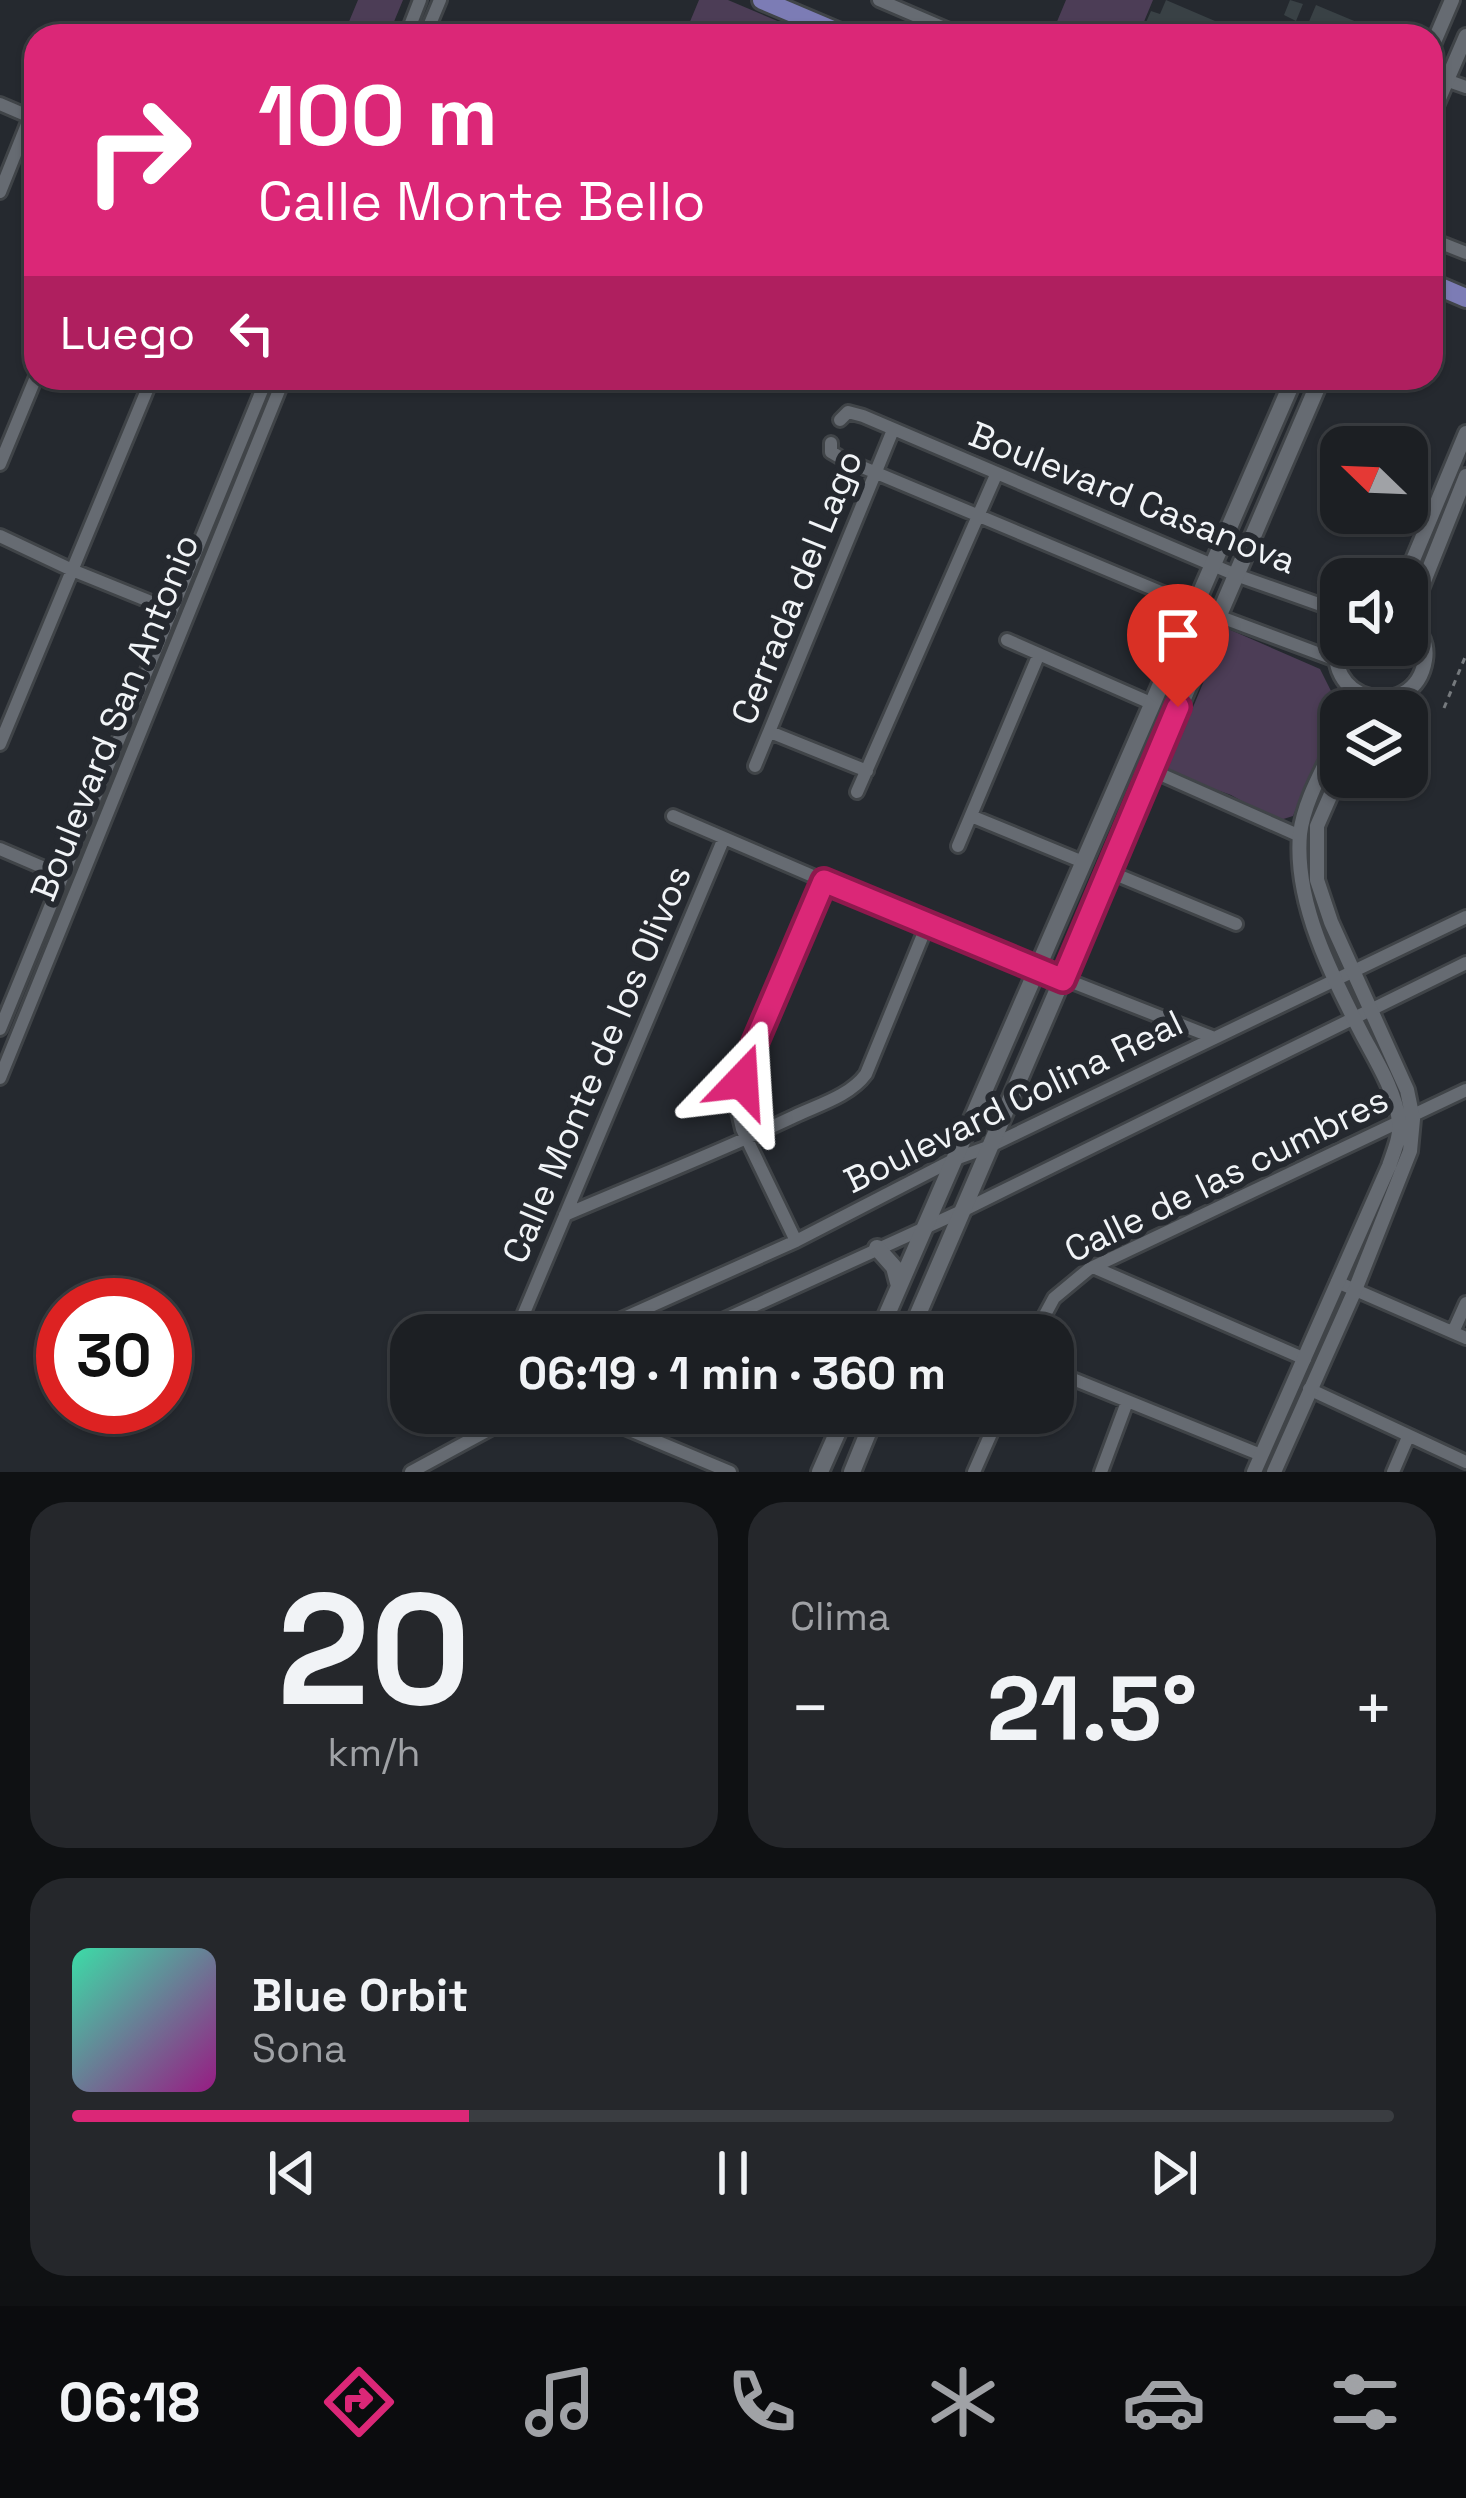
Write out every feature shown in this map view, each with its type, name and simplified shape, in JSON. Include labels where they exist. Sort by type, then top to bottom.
[{"type":"main road","points":[[762,0],[819,24]]},
{"type":"main road","points":[[887,1314],[1289,390]]},
{"type":"main road","points":[[918,1314],[1314,390]]},
{"type":"main road","points":[[1256,468],[1279,476]]},
{"type":"main road","points":[[877,1248],[894,1267],[898,1286]]},
{"type":"main road","points":[[820,1472],[837,1434]]},
{"type":"main road","points":[[852,1472],[867,1434]]},
{"type":"street","points":[[879,0],[935,24]]},
{"type":"street","points":[[1443,87],[1466,36]]},
{"type":"street","points":[[1446,80],[1466,87]]},
{"type":"street","points":[[0,192],[24,139]]},
{"type":"street","points":[[0,464],[31,390]]},
{"type":"street","points":[[0,744],[147,390]]},
{"type":"street","name":"Boulevard San Antonio","points":[[0,1029],[262,390]]},
{"type":"street","name":"Boulevard San Antonio","points":[[0,1078],[279,390]]},
{"type":"street","name":"Boulevard Casanova","points":[[840,420],[852,412],[1236,575],[1320,605]]},
{"type":"street","name":"Cerrada del Lago","points":[[754,766],[892,430]]},
{"type":"street","points":[[1414,558],[1466,433]]},
{"type":"street","name":"Boulevard Casanova","points":[[831,443],[834,454],[875,472],[1320,654]]},
{"type":"street","points":[[857,792],[996,475]]},
{"type":"street","points":[[1428,569],[1466,476]]},
{"type":"street","points":[[0,536],[170,610]]},
{"type":"street","points":[[1007,640],[1154,704]]},
{"type":"street","points":[[958,846],[1039,654]]},
{"type":"street","points":[[770,732],[867,771]]},
{"type":"street","points":[[1151,770],[1300,836]]},
{"type":"street","points":[[1320,778],[1300,836],[1300,874],[1308,911],[1336,980],[1406,1118]]},
{"type":"street","points":[[1274,1472],[1410,1151],[1408,1090],[1325,907],[1316,868],[1318,826],[1330,798]]},
{"type":"street","points":[[674,816],[927,925],[1212,1037]]},
{"type":"street","points":[[971,816],[1083,862]]},
{"type":"street","name":"Calle Monte de los Olivos","points":[[524,1313],[724,838]]},
{"type":"street","points":[[0,849],[63,876]]},
{"type":"street","points":[[1110,872],[1236,924]]},
{"type":"street","points":[[796,1240],[746,1139],[738,1112],[747,1064],[824,881]]},
{"type":"street","name":"Boulevard Colina Real","points":[[632,1314],[1466,917]]},
{"type":"street","points":[[565,1215],[746,1139],[860,1082],[927,925]]},
{"type":"street","name":"Boulevard Colina Real","points":[[735,1314],[964,1210],[1466,963]]},
{"type":"street","name":"Calle de las cumbres","points":[[1045,1314],[1054,1298],[1093,1267],[1466,1090]]},
{"type":"street","points":[[1254,1472],[1406,1118]]},
{"type":"street","points":[[1093,1267],[1305,1359]]},
{"type":"street","points":[[1337,1282],[1460,1335],[1466,1303]]},
{"type":"street","points":[[1074,1380],[1261,1455]]},
{"type":"street","points":[[1309,1389],[1466,1462]]},
{"type":"street","points":[[1101,1472],[1127,1402]]},
{"type":"street","points":[[411,1472],[473,1434]]},
{"type":"street","points":[[633,1434],[699,1466],[730,1472]]},
{"type":"street","points":[[974,1472],[991,1434]]},
{"type":"street","points":[[1393,1472],[1408,1437]]},
{"type":"path","points":[[1444,708],[1466,655]]},
{"type":"shaded area","points":[[358,0],[403,0],[393,24],[348,24]]},
{"type":"shaded area","points":[[699,0],[728,0],[785,24],[689,24]]},
{"type":"shaded area","points":[[1066,0],[1153,0],[1143,24],[1056,24]]},
{"type":"shaded area","points":[[1226,628],[1320,669],[1330,690],[1320,690],[1320,752],[1293,816],[1277,821],[1231,795],[1166,772]]},
{"type":"building","points":[[1166,0],[1222,24],[1145,24],[1151,11],[1160,14]]},
{"type":"building","points":[[1290,0],[1303,4],[1296,21],[1284,15]]},
{"type":"building","points":[[1316,5],[1361,24],[1308,24]]},
{"type":"route","points":[[742,1081],[824,881],[1063,980],[1178,707]]}]
